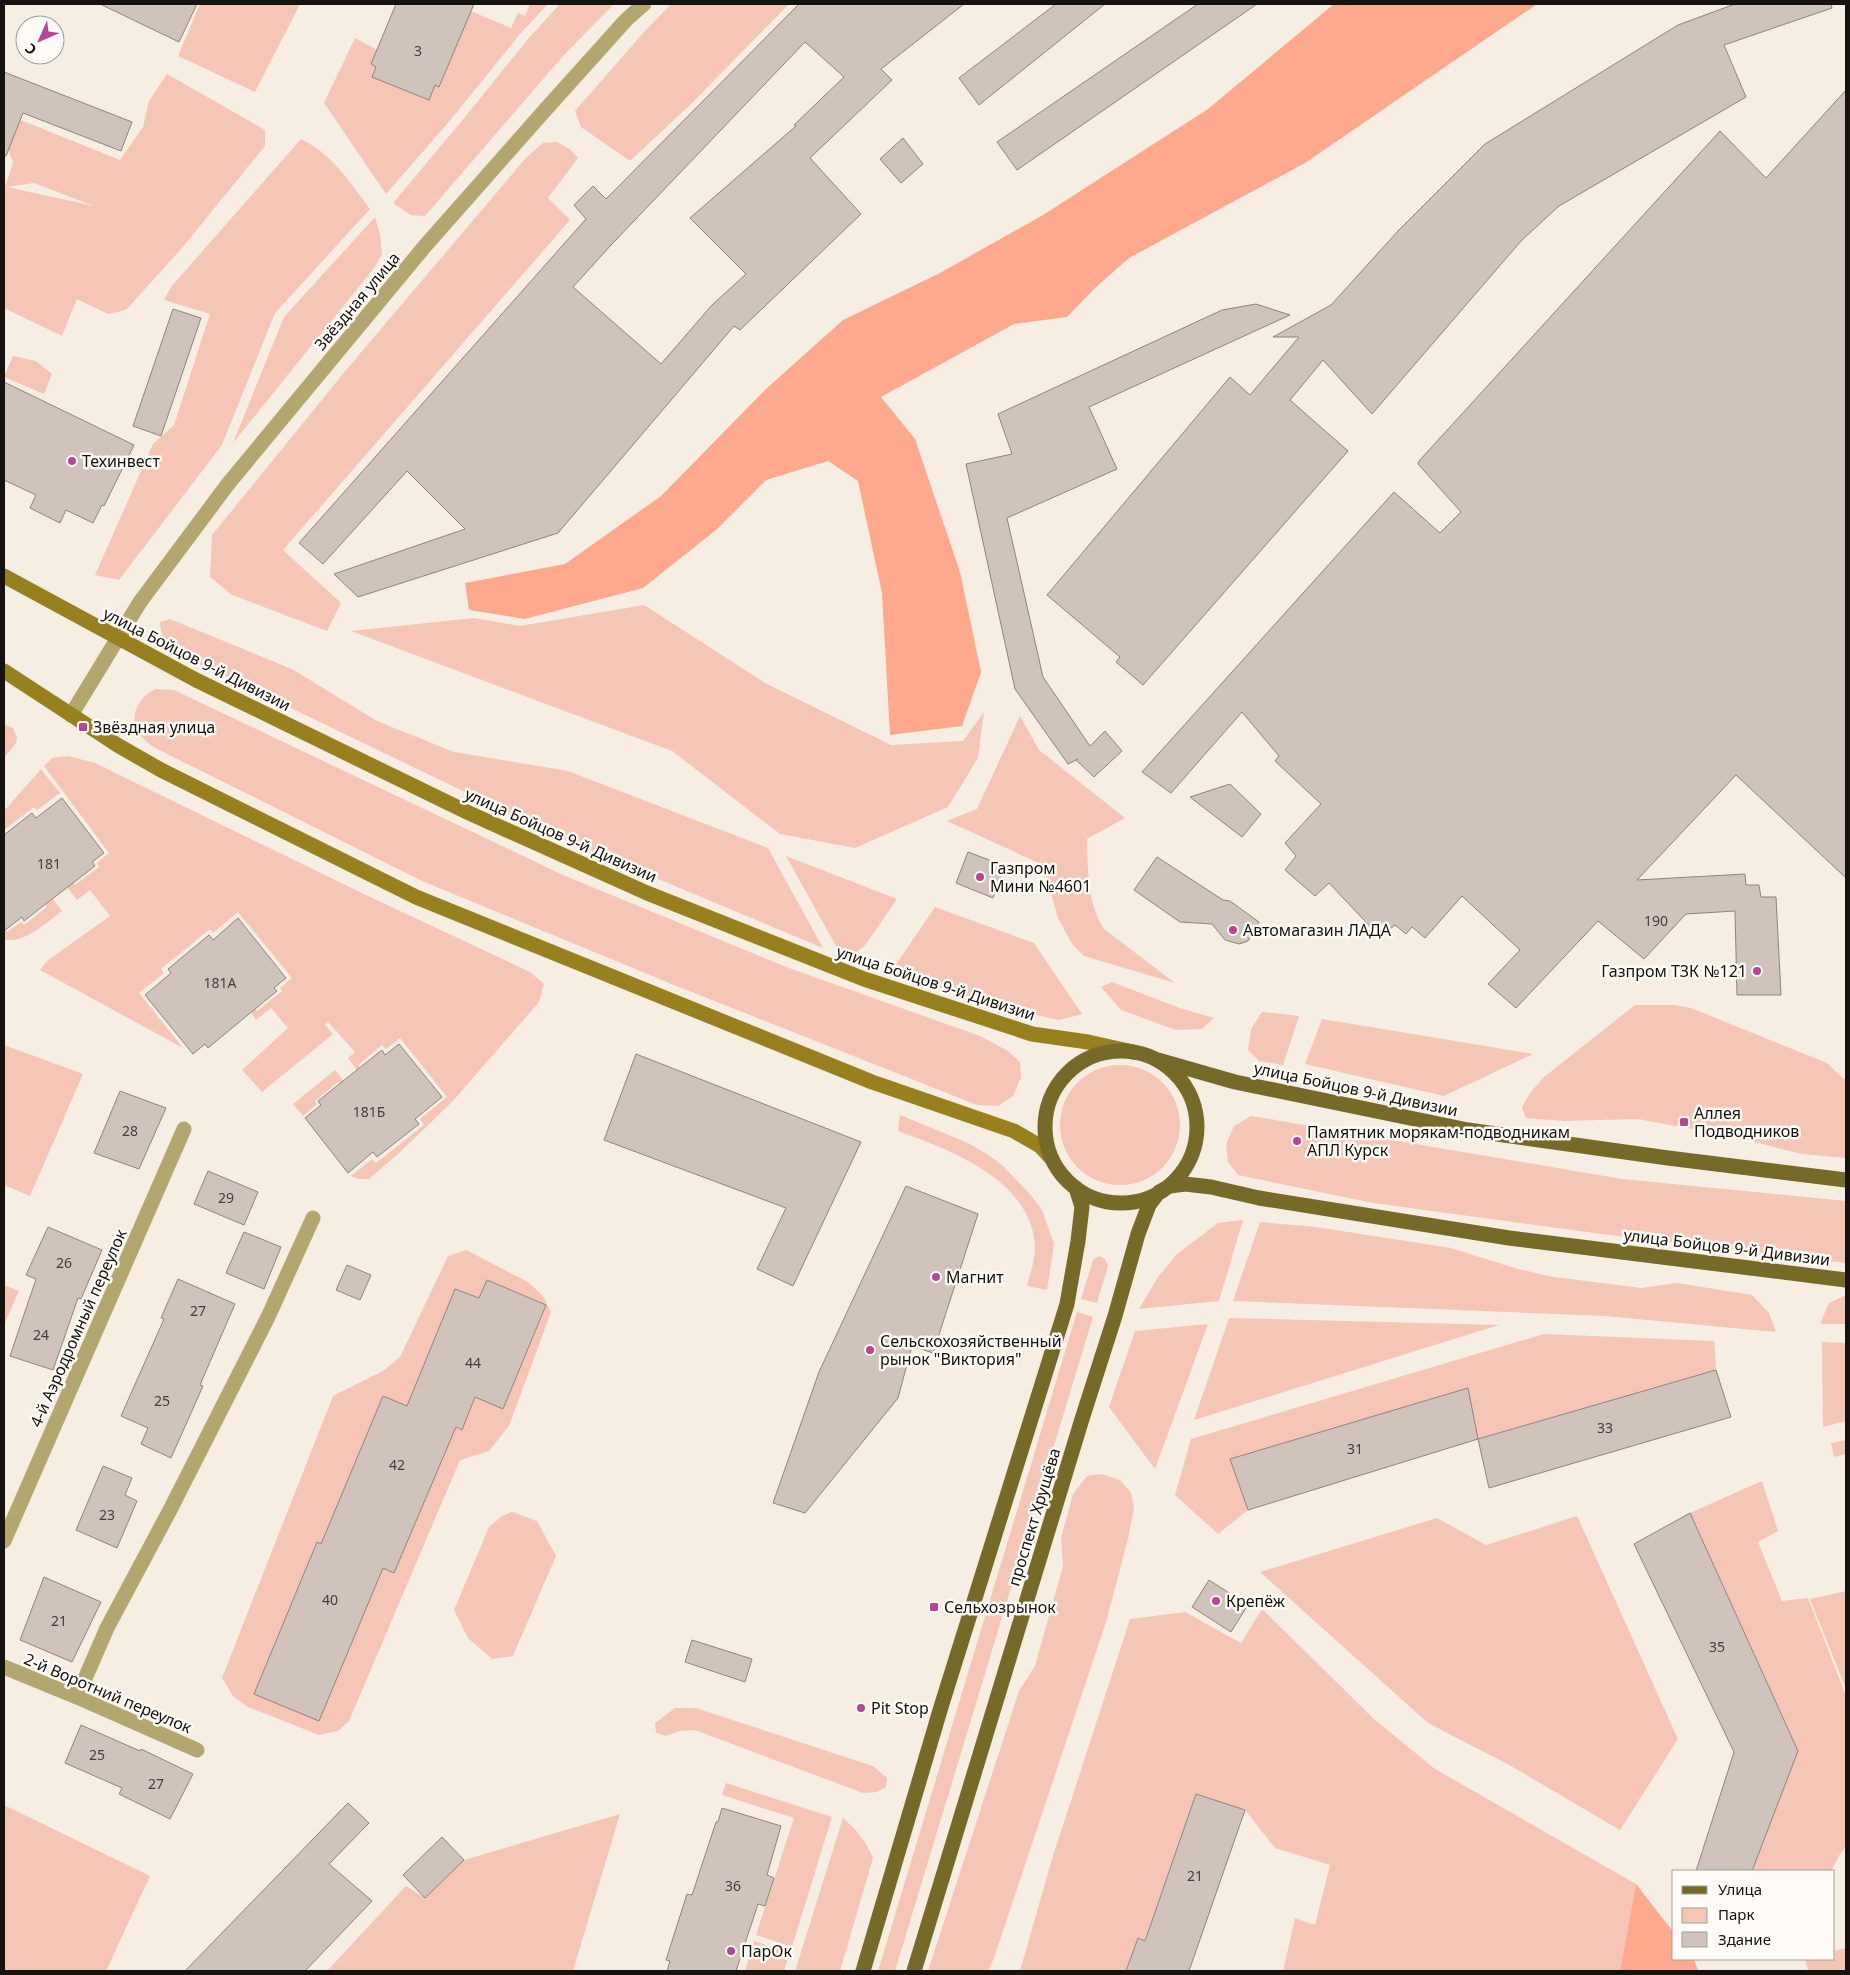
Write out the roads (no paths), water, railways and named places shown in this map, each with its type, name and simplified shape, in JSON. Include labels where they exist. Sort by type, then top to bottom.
[{"type":"main road","name":"улица Бойцов 9-й Дивизии","points":[[4,576],[196,680],[469,813],[647,893],[864,979],[1032,1034],[1088,1042],[1133,1052]]},
{"type":"main road","points":[[4,671],[119,746],[161,770],[416,897],[872,1082],[1014,1131],[1040,1146],[1052,1159],[1063,1176],[1076,1188],[1088,1195],[1118,1202],[1139,1200],[1159,1192],[1180,1174],[1187,1164],[1192,1151],[1196,1129],[1192,1103],[1187,1089],[1177,1076],[1158,1060],[1133,1052],[1107,1052],[1086,1058],[1065,1074],[1051,1096],[1045,1118],[1047,1144],[1052,1159]]},
{"type":"main road","name":"улица Бойцов 9-й Дивизии","points":[[1158,1060],[1235,1082],[1468,1130],[1668,1158],[1846,1180]]},
{"type":"main road","name":"улица Бойцов 9-й Дивизии","points":[[1159,1192],[1170,1186],[1185,1184],[1211,1187],[1258,1198],[1509,1238],[1846,1280]]},
{"type":"main road","name":"проспект Хрущёва","points":[[863,1971],[941,1707],[1067,1304],[1082,1207],[1076,1188]]},
{"type":"main road","name":"проспект Хрущёва","points":[[914,1971],[1115,1316],[1138,1234],[1149,1205],[1159,1192]]},
{"type":"street","name":"Звёздная улица","points":[[72,715],[140,602],[228,484],[425,246],[626,20],[644,4]]},
{"type":"street","name":"4-й Аэродромный переулок","points":[[4,1541],[184,1129]]},
{"type":"street","points":[[77,1697],[107,1628],[170,1510],[263,1325],[313,1218]]},
{"type":"street","name":"2-й Воротний переулок","points":[[4,1667],[197,1750]]},
{"type":"place","name":"Техинвест","points":[[72,461]]},
{"type":"place","name":"Звёздная улица","points":[[83,727]]},
{"type":"place","name":"Газпром Мини №4601","points":[[980,877]]},
{"type":"place","name":"Автомагазин ЛАДА","points":[[1233,930]]},
{"type":"place","name":"Газпром ТЗК №121","points":[[1757,971]]},
{"type":"place","name":"Аллея Подводников","points":[[1684,1122]]},
{"type":"place","name":"Памятник морякам-подводникам АПЛ Курск","points":[[1297,1141]]},
{"type":"place","name":"Магнит","points":[[936,1277]]},
{"type":"place","name":"Сельскохозяйственный рынок \"Виктория\"","points":[[870,1350]]},
{"type":"place","name":"Крепёж","points":[[1216,1601]]},
{"type":"place","name":"Сельхозрынок","points":[[934,1607]]},
{"type":"place","name":"Pit Stop","points":[[861,1708]]},
{"type":"place","name":"ПарОк","points":[[731,1951]]}]
